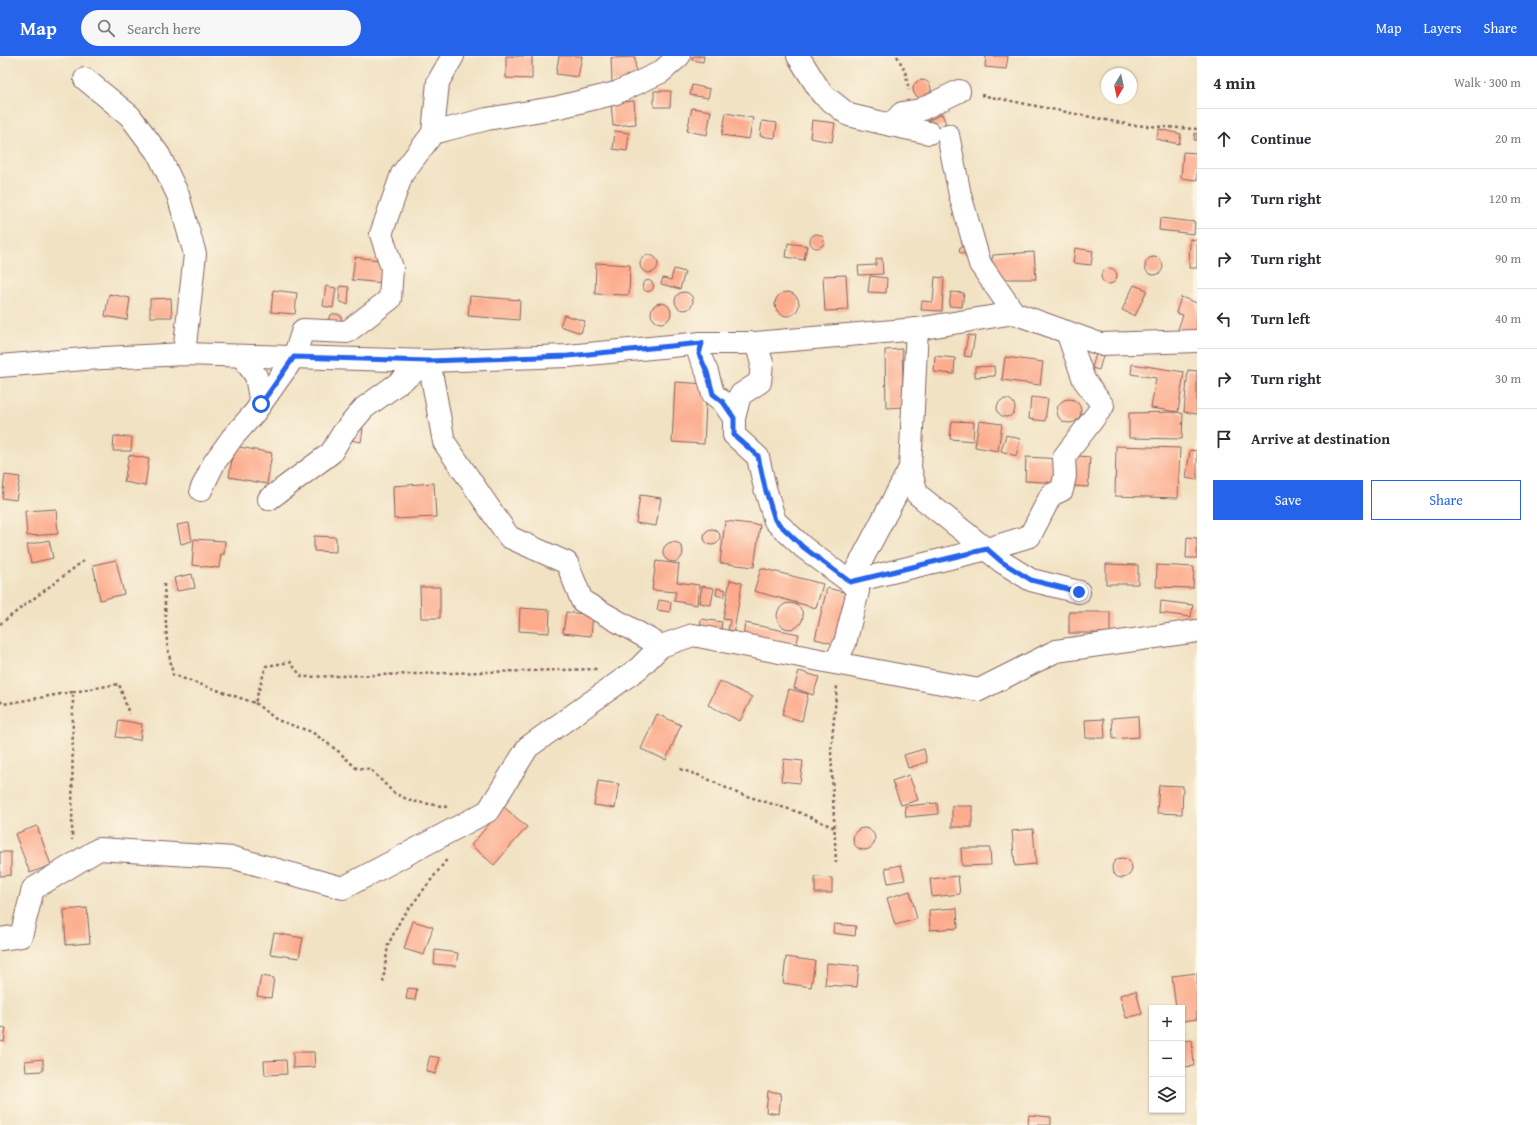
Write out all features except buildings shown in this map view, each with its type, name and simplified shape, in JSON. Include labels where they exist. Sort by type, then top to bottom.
[{"type":"street","points":[[201,490],[214,463],[261,404],[294,357],[303,330],[347,332],[390,299],[392,268],[381,234],[402,174],[433,133],[438,82],[453,56]]},
{"type":"street","points":[[433,133],[487,119],[559,107],[616,93],[661,72],[679,56]]},
{"type":"street","points":[[798,56],[822,94],[849,115],[890,125],[939,134],[960,195],[980,264],[1014,313]]},
{"type":"street","points":[[85,79],[130,116],[159,155],[178,194],[195,254],[184,354]]},
{"type":"street","points":[[890,125],[902,113],[920,110],[958,91]]},
{"type":"street","points":[[0,366],[84,359],[184,354],[429,361],[568,356],[702,343],[756,343],[917,329],[1014,313],[1100,344],[1197,341]]},
{"type":"street","points":[[917,329],[910,468],[918,494],[1002,562],[1031,580],[1079,592]]},
{"type":"street","points":[[850,582],[987,549],[1030,536],[1051,495],[1062,490],[1065,476],[1064,457],[1103,406],[1084,380],[1067,332]]},
{"type":"street","points":[[702,343],[699,354],[707,372],[713,394],[723,402],[734,418]]},
{"type":"street","points":[[756,343],[762,363],[760,382],[740,395],[734,418],[734,435],[758,456],[765,488],[775,520],[803,547],[850,582],[858,591],[845,643],[837,664]]},
{"type":"street","points":[[242,356],[256,376],[261,404]]},
{"type":"street","points":[[269,499],[331,453],[343,433],[364,408],[429,361]]},
{"type":"street","points":[[429,361],[444,442],[509,537],[567,563],[582,601],[662,646]]},
{"type":"street","points":[[850,582],[910,468]]},
{"type":"street","points":[[0,940],[21,936],[34,889],[99,849],[234,858],[343,888],[488,811],[528,747],[640,668],[662,646],[693,635],[837,664],[979,690],[1056,651],[1197,631]]},
{"type":"path","points":[[897,56],[905,71],[912,101],[920,110]]},
{"type":"path","points":[[958,91],[1131,125],[1197,129]]},
{"type":"path","points":[[0,624],[86,559]]},
{"type":"path","points":[[164,584],[167,644],[173,675],[255,703],[277,720],[312,732],[338,750],[356,768],[370,769],[394,793],[411,801],[483,813]]},
{"type":"path","points":[[255,703],[266,666],[290,662],[302,677],[600,669]]},
{"type":"path","points":[[836,863],[831,751],[837,664]]},
{"type":"path","points":[[0,701],[3,704],[119,684],[129,714]]},
{"type":"path","points":[[71,866],[73,692]]},
{"type":"path","points":[[680,769],[701,776],[737,793],[798,812],[835,828]]},
{"type":"path","points":[[383,982],[388,945],[401,919],[448,859],[458,827]]},
{"type":"route","points":[[261,404],[294,357],[429,361],[568,356],[702,343],[699,354],[707,372],[713,394],[723,402],[734,418],[734,435],[758,456],[765,488],[775,520],[803,547],[850,582],[987,549],[1002,562],[1031,580],[1079,592]]}]
